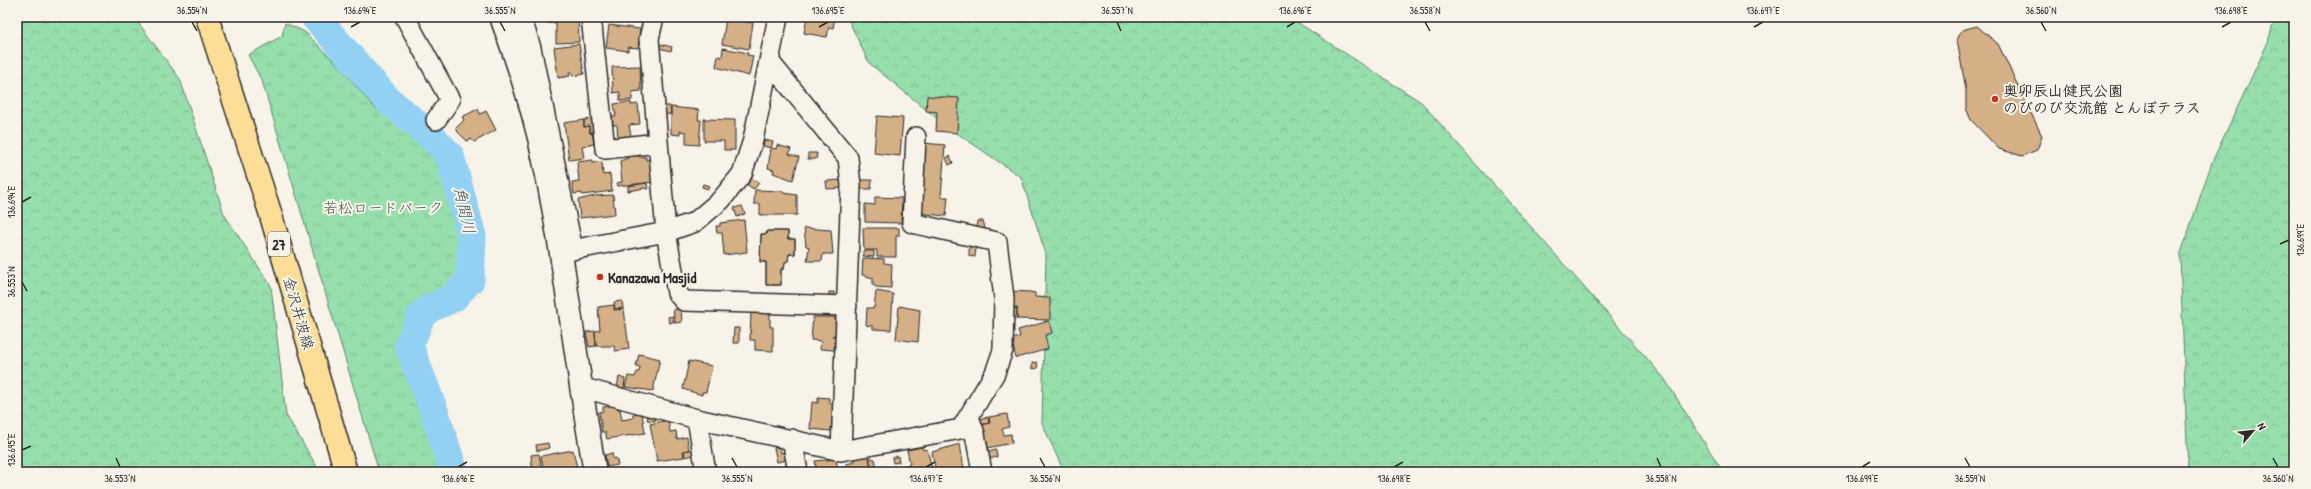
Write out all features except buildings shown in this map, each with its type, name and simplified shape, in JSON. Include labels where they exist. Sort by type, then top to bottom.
[{"type":"main road","name":"金沢井波線","points":[[207,17],[222,59],[269,209],[346,472]]},
{"type":"street","points":[[405,17],[450,100],[436,120]]},
{"type":"street","points":[[501,17],[519,66],[539,138],[567,251]]},
{"type":"street","points":[[521,17],[532,48],[567,251],[580,387],[595,472]]},
{"type":"street","points":[[591,17],[605,149],[658,144]]},
{"type":"street","points":[[654,17],[649,39],[666,232],[676,293],[684,301],[847,306]]},
{"type":"street","points":[[567,251],[666,232],[696,222],[721,200],[742,174],[753,140],[778,17]]},
{"type":"street","points":[[769,61],[848,158],[851,185],[841,451]]},
{"type":"street","points":[[580,387],[697,419],[841,451],[961,429],[994,373],[1003,350],[1004,298],[997,242],[912,223],[916,137]]},
{"type":"street","points":[[969,416],[975,434],[982,472]]},
{"type":"street","points":[[697,419],[706,472]]},
{"type":"street","points":[[792,439],[798,472]]},
{"type":"green space","points":[[17,17],[134,17],[180,79],[224,214],[271,286],[286,415],[320,472],[17,472]]},
{"type":"green space","points":[[847,17],[1289,17],[1421,102],[1664,378],[1723,472],[1064,472],[1042,423],[1046,255],[1021,177],[945,125],[869,63]]},
{"type":"green space","points":[[2275,17],[2294,17],[2294,472],[2188,472],[2180,256],[2212,162],[2268,42]]},
{"type":"green space","name":"若松ロードパーク","points":[[285,23],[305,32],[340,67],[374,107],[398,124],[432,137],[450,156],[472,236],[470,280],[453,298],[430,308],[421,316],[409,346],[441,472],[379,472],[262,81],[248,55],[282,36]]},
{"type":"waterway","name":"角間川","points":[[315,17],[388,100],[432,137],[450,156],[472,236],[470,280],[453,298],[430,308],[421,316],[409,346],[434,411],[454,472]]},
{"type":"place","name":"奥卯辰山健民公園 のびのび交流館 とんぼテラス","points":[[1995,99]]},
{"type":"place","name":"Kanazawa Masjid","points":[[600,277]]}]
